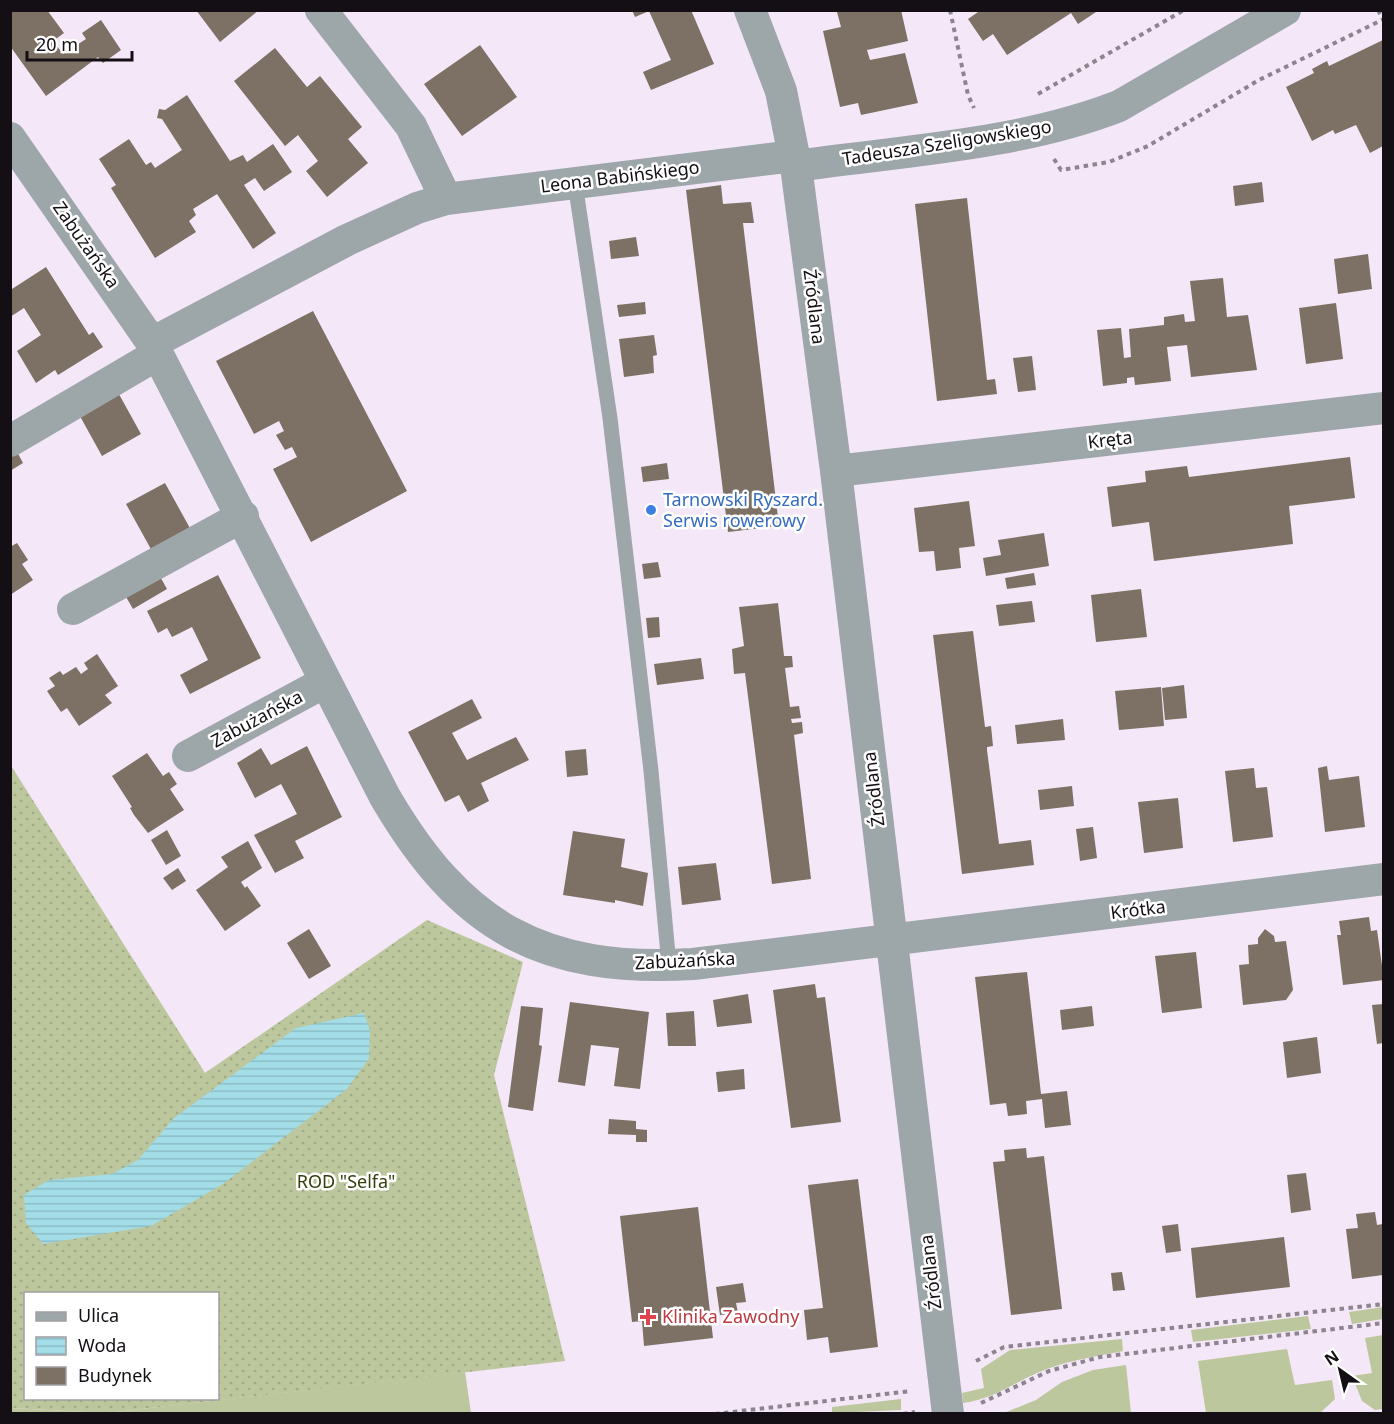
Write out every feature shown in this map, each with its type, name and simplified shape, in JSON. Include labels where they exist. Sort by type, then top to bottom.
[{"type":"street","points":[[321,10],[411,126],[432,165],[446,199]]},
{"type":"street","name":"Źródlana","points":[[750,10],[781,91],[795,161],[836,471],[946,1403]]},
{"type":"street","name":"Tadeusza Szeligowskiego","points":[[795,161],[993,140],[1051,129],[1094,116],[1119,106],[1285,10]]},
{"type":"street","name":"Zabużańska","points":[[10,138],[155,348],[385,797],[412,843],[440,878],[463,900],[499,925],[547,949],[602,962],[669,965],[892,941]]},
{"type":"street","name":"Leona Babińskiego","points":[[155,348],[347,240],[417,208],[446,199],[575,183],[795,161]]},
{"type":"street","points":[[10,441],[155,348]]},
{"type":"street","name":"Kręta","points":[[836,471],[1383,408]]},
{"type":"street","points":[[73,609],[243,516]]},
{"type":"street","name":"Zabużańska","points":[[188,756],[325,682]]},
{"type":"street","name":"Krótka","points":[[892,941],[1383,879]]},
{"type":"lane","points":[[575,183],[610,418],[651,771],[669,965]]},
{"type":"path","points":[[950,10],[968,95],[978,115]]},
{"type":"path","points":[[1378,10],[1383,19]]},
{"type":"path","points":[[946,1403],[979,1383],[975,1361],[1004,1347],[1383,1305]]},
{"type":"path","points":[[714,1413],[946,1403],[981,1404],[1049,1371],[1101,1358],[1383,1323]]},
{"type":"green space","name":"ROD \"Selfa\"","points":[[10,764],[205,1073],[427,920],[523,962],[494,1075],[565,1361],[106,1413],[11,1408]]},
{"type":"green space","points":[[1383,1307],[1383,1319],[1352,1324],[1349,1312]]},
{"type":"green space","points":[[1308,1316],[1311,1329],[1193,1342],[1191,1330]]},
{"type":"green space","points":[[1383,1335],[1383,1409],[1375,1410],[1362,1401],[1352,1376],[1372,1373],[1365,1338]]},
{"type":"green space","points":[[1122,1339],[1123,1351],[1058,1365],[992,1395],[963,1403],[962,1393],[984,1388],[981,1369],[1010,1350]]},
{"type":"green space","points":[[1287,1349],[1295,1385],[1332,1380],[1335,1399],[1319,1414],[1206,1413],[1198,1361]]},
{"type":"green space","points":[[1126,1365],[1131,1413],[1004,1413],[1036,1400],[1062,1382],[1093,1370]]},
{"type":"green space","points":[[465,1372],[471,1413],[11,1414],[10,1408],[106,1413]]},
{"type":"green space","points":[[901,1399],[901,1410],[832,1413],[832,1407]]},
{"type":"water","points":[[364,1013],[370,1030],[369,1058],[347,1089],[223,1184],[151,1226],[43,1244],[26,1223],[24,1195],[49,1180],[112,1174],[138,1160],[173,1119],[296,1028]]},
{"type":"building","points":[[10,10],[47,10],[64,33],[53,41],[63,54],[86,39],[82,33],[101,20],[121,50],[103,63],[98,57],[46,96],[10,46]]},
{"type":"building","points":[[196,10],[259,10],[220,42]]},
{"type":"building","points":[[632,10],[691,10],[714,64],[651,90],[643,72],[671,60],[649,11],[635,17]]},
{"type":"building","points":[[901,10],[908,41],[867,50],[870,60],[905,53],[918,103],[861,115],[858,103],[840,107],[823,31],[841,27],[837,12]]},
{"type":"building","points":[[981,10],[1099,10],[1078,24],[1071,13],[1007,55],[993,34],[983,41],[968,19]]},
{"type":"building","points":[[1383,40],[1383,146],[1370,153],[1356,125],[1335,134],[1333,130],[1312,141],[1286,87],[1314,73],[1312,69],[1327,61],[1329,66]]},
{"type":"building","points":[[480,45],[517,97],[462,136],[424,84]]},
{"type":"building","points":[[275,48],[307,87],[320,76],[362,127],[348,139],[368,163],[327,197],[306,171],[318,161],[298,135],[285,146],[234,81]]},
{"type":"building","points":[[187,95],[230,161],[243,155],[247,162],[273,144],[292,172],[264,191],[255,178],[244,185],[276,233],[253,249],[217,194],[193,209],[196,215],[189,221],[196,232],[155,258],[111,188],[116,185],[99,159],[129,139],[146,165],[151,162],[155,168],[182,150],[162,119],[157,118],[159,109],[165,110]]},
{"type":"building","points":[[1262,182],[1264,202],[1235,206],[1233,186]]},
{"type":"building","points":[[721,185],[723,204],[751,202],[754,223],[743,223],[779,526],[728,532],[686,190]]},
{"type":"building","points":[[967,198],[987,380],[995,379],[997,394],[937,401],[915,204]]},
{"type":"building","points":[[636,237],[639,256],[611,259],[609,241]]},
{"type":"building","points":[[1368,254],[1372,289],[1338,294],[1334,259]]},
{"type":"building","points":[[46,267],[89,335],[93,332],[103,347],[58,375],[55,370],[36,383],[17,351],[41,335],[24,308],[10,317],[10,292]]},
{"type":"building","points":[[1223,278],[1227,317],[1248,315],[1257,370],[1191,377],[1187,345],[1167,347],[1171,381],[1135,385],[1134,377],[1127,378],[1127,383],[1103,386],[1097,330],[1121,328],[1124,358],[1131,357],[1129,329],[1164,325],[1164,317],[1184,314],[1185,322],[1195,321],[1190,281]]},
{"type":"building","points":[[645,302],[646,314],[619,317],[617,305]]},
{"type":"building","points":[[1336,303],[1343,359],[1306,364],[1299,308]]},
{"type":"building","points":[[313,311],[407,491],[311,542],[273,469],[297,457],[292,447],[285,450],[276,435],[284,431],[279,421],[254,434],[216,361]]},
{"type":"building","points":[[654,335],[657,355],[653,356],[654,373],[624,377],[619,339]]},
{"type":"building","points":[[1032,356],[1036,390],[1018,392],[1013,358]]},
{"type":"building","points":[[115,387],[141,434],[102,456],[76,409]]},
{"type":"building","points":[[15,448],[23,463],[10,471],[10,451]]},
{"type":"building","points":[[1350,457],[1355,498],[1289,506],[1293,544],[1154,561],[1149,522],[1112,527],[1107,487],[1146,482],[1145,471],[1187,466],[1189,477]]},
{"type":"building","points":[[667,463],[669,479],[643,482],[641,467]]},
{"type":"building","points":[[165,483],[191,530],[152,551],[126,504]]},
{"type":"building","points":[[969,501],[975,546],[959,548],[961,568],[936,571],[934,551],[919,552],[914,508]]},
{"type":"building","points":[[1044,533],[1049,566],[986,576],[983,558],[1001,555],[998,540]]},
{"type":"building","points":[[17,543],[28,560],[22,564],[33,580],[10,595],[10,547]]},
{"type":"building","points":[[658,562],[661,577],[644,579],[642,564]]},
{"type":"building","points":[[157,571],[167,589],[133,609],[122,590]]},
{"type":"building","points":[[1034,573],[1036,585],[1007,589],[1005,578]]},
{"type":"building","points":[[218,575],[261,658],[190,694],[180,675],[208,660],[192,627],[172,637],[167,628],[158,633],[147,611]]},
{"type":"building","points":[[1141,589],[1147,637],[1096,642],[1091,595]]},
{"type":"building","points":[[1032,601],[1035,622],[999,626],[996,605]]},
{"type":"building","points":[[778,603],[784,656],[792,656],[793,667],[785,668],[790,707],[799,706],[801,718],[791,719],[792,723],[802,722],[803,733],[794,735],[811,879],[772,884],[745,673],[734,674],[732,649],[744,646],[739,607]]},
{"type":"building","points":[[659,617],[660,637],[648,638],[646,618]]},
{"type":"building","points":[[973,631],[985,727],[991,726],[993,746],[987,747],[987,750],[999,844],[1031,840],[1034,865],[962,874],[933,635]]},
{"type":"building","points":[[97,654],[118,686],[105,695],[112,703],[79,726],[67,708],[61,712],[47,691],[55,686],[49,678],[60,671],[63,675],[76,667],[81,674],[88,669],[84,663]]},
{"type":"building","points":[[701,658],[704,679],[657,685],[654,664]]},
{"type":"building","points":[[1184,685],[1187,718],[1165,720],[1162,688]]},
{"type":"building","points":[[1161,687],[1164,726],[1119,730],[1115,691]]},
{"type":"building","points":[[472,699],[482,718],[452,733],[467,760],[516,737],[529,760],[481,783],[489,801],[468,812],[459,795],[445,802],[408,732]]},
{"type":"building","points":[[1063,719],[1065,740],[1017,744],[1015,725]]},
{"type":"building","points":[[307,746],[342,817],[295,841],[304,858],[275,873],[254,835],[297,814],[281,784],[255,798],[237,763],[261,748],[271,765]]},
{"type":"building","points":[[586,749],[588,775],[567,777],[565,751]]},
{"type":"building","points":[[147,753],[163,776],[169,772],[177,784],[170,789],[184,810],[148,833],[134,815],[130,808],[132,807],[112,776]]},
{"type":"building","points":[[1327,766],[1329,780],[1359,776],[1365,827],[1325,832],[1318,768]]},
{"type":"building","points":[[1254,768],[1256,788],[1267,787],[1273,837],[1233,842],[1225,771]]},
{"type":"building","points":[[1072,786],[1074,806],[1040,810],[1038,790]]},
{"type":"building","points":[[1178,798],[1183,848],[1144,853],[1138,802]]},
{"type":"building","points":[[1093,827],[1097,858],[1080,861],[1076,829]]},
{"type":"building","points":[[167,830],[181,856],[166,865],[151,840]]},
{"type":"building","points":[[573,831],[625,839],[621,867],[648,873],[643,906],[615,900],[615,903],[563,895]]},
{"type":"building","points":[[248,841],[262,868],[241,882],[245,888],[247,886],[261,906],[225,931],[196,890],[228,867],[221,857]]},
{"type":"building","points":[[716,863],[721,900],[682,905],[678,867]]},
{"type":"building","points":[[178,868],[186,881],[172,890],[163,878]]},
{"type":"building","points":[[1369,917],[1371,931],[1377,930],[1384,980],[1343,985],[1337,935],[1341,935],[1339,921]]},
{"type":"building","points":[[309,929],[331,966],[309,979],[287,943]]},
{"type":"building","points":[[1265,929],[1274,936],[1275,942],[1286,941],[1293,990],[1286,1000],[1243,1005],[1239,965],[1249,964],[1248,945],[1258,944],[1258,938]]},
{"type":"building","points":[[1196,952],[1202,1008],[1162,1013],[1155,956]]},
{"type":"building","points":[[1027,972],[1041,1094],[1067,1091],[1071,1125],[1045,1128],[1042,1099],[1026,1101],[1027,1114],[1008,1116],[1006,1103],[990,1105],[975,977]]},
{"type":"building","points":[[815,984],[817,998],[825,997],[841,1122],[791,1128],[773,990]]},
{"type":"building","points":[[748,994],[752,1023],[717,1027],[713,1000]]},
{"type":"building","points":[[570,1002],[649,1012],[640,1089],[614,1086],[619,1048],[591,1045],[585,1086],[558,1082]]},
{"type":"building","points":[[1383,1004],[1383,1043],[1377,1044],[1372,1005]]},
{"type":"building","points":[[521,1006],[543,1008],[539,1045],[542,1046],[533,1111],[508,1107]]},
{"type":"building","points":[[1092,1006],[1094,1026],[1062,1030],[1060,1010]]},
{"type":"building","points":[[694,1011],[696,1046],[668,1046],[666,1013]]},
{"type":"building","points":[[1317,1037],[1321,1073],[1287,1078],[1283,1042]]},
{"type":"building","points":[[744,1069],[745,1089],[718,1092],[716,1072]]},
{"type":"building","points":[[609,1119],[636,1121],[636,1129],[647,1130],[647,1142],[636,1142],[636,1135],[608,1134]]},
{"type":"building","points":[[1026,1148],[1027,1158],[1044,1156],[1062,1309],[1011,1315],[993,1162],[1005,1161],[1004,1150]]},
{"type":"building","points":[[1306,1173],[1311,1210],[1291,1213],[1287,1175]]},
{"type":"building","points":[[858,1179],[878,1347],[830,1353],[828,1337],[807,1340],[804,1310],[823,1308],[808,1185]]},
{"type":"building","points":[[698,1207],[713,1338],[644,1346],[642,1321],[632,1322],[620,1216]]},
{"type":"building","points":[[1375,1212],[1377,1225],[1383,1224],[1383,1275],[1352,1279],[1346,1229],[1358,1228],[1356,1214]]},
{"type":"building","points":[[1178,1224],[1181,1251],[1166,1253],[1162,1226]]},
{"type":"building","points":[[1284,1237],[1290,1287],[1196,1298],[1191,1248]]},
{"type":"building","points":[[1122,1272],[1125,1290],[1113,1291],[1111,1273]]},
{"type":"building","points":[[743,1283],[746,1302],[736,1303],[738,1313],[720,1315],[716,1287]]},
{"type":"place","name":"Tarnowski Ryszard. Serwis rowerowy","points":[[651,510]]},
{"type":"place","name":"Klinika Zawodny","points":[[648,1317]]}]
